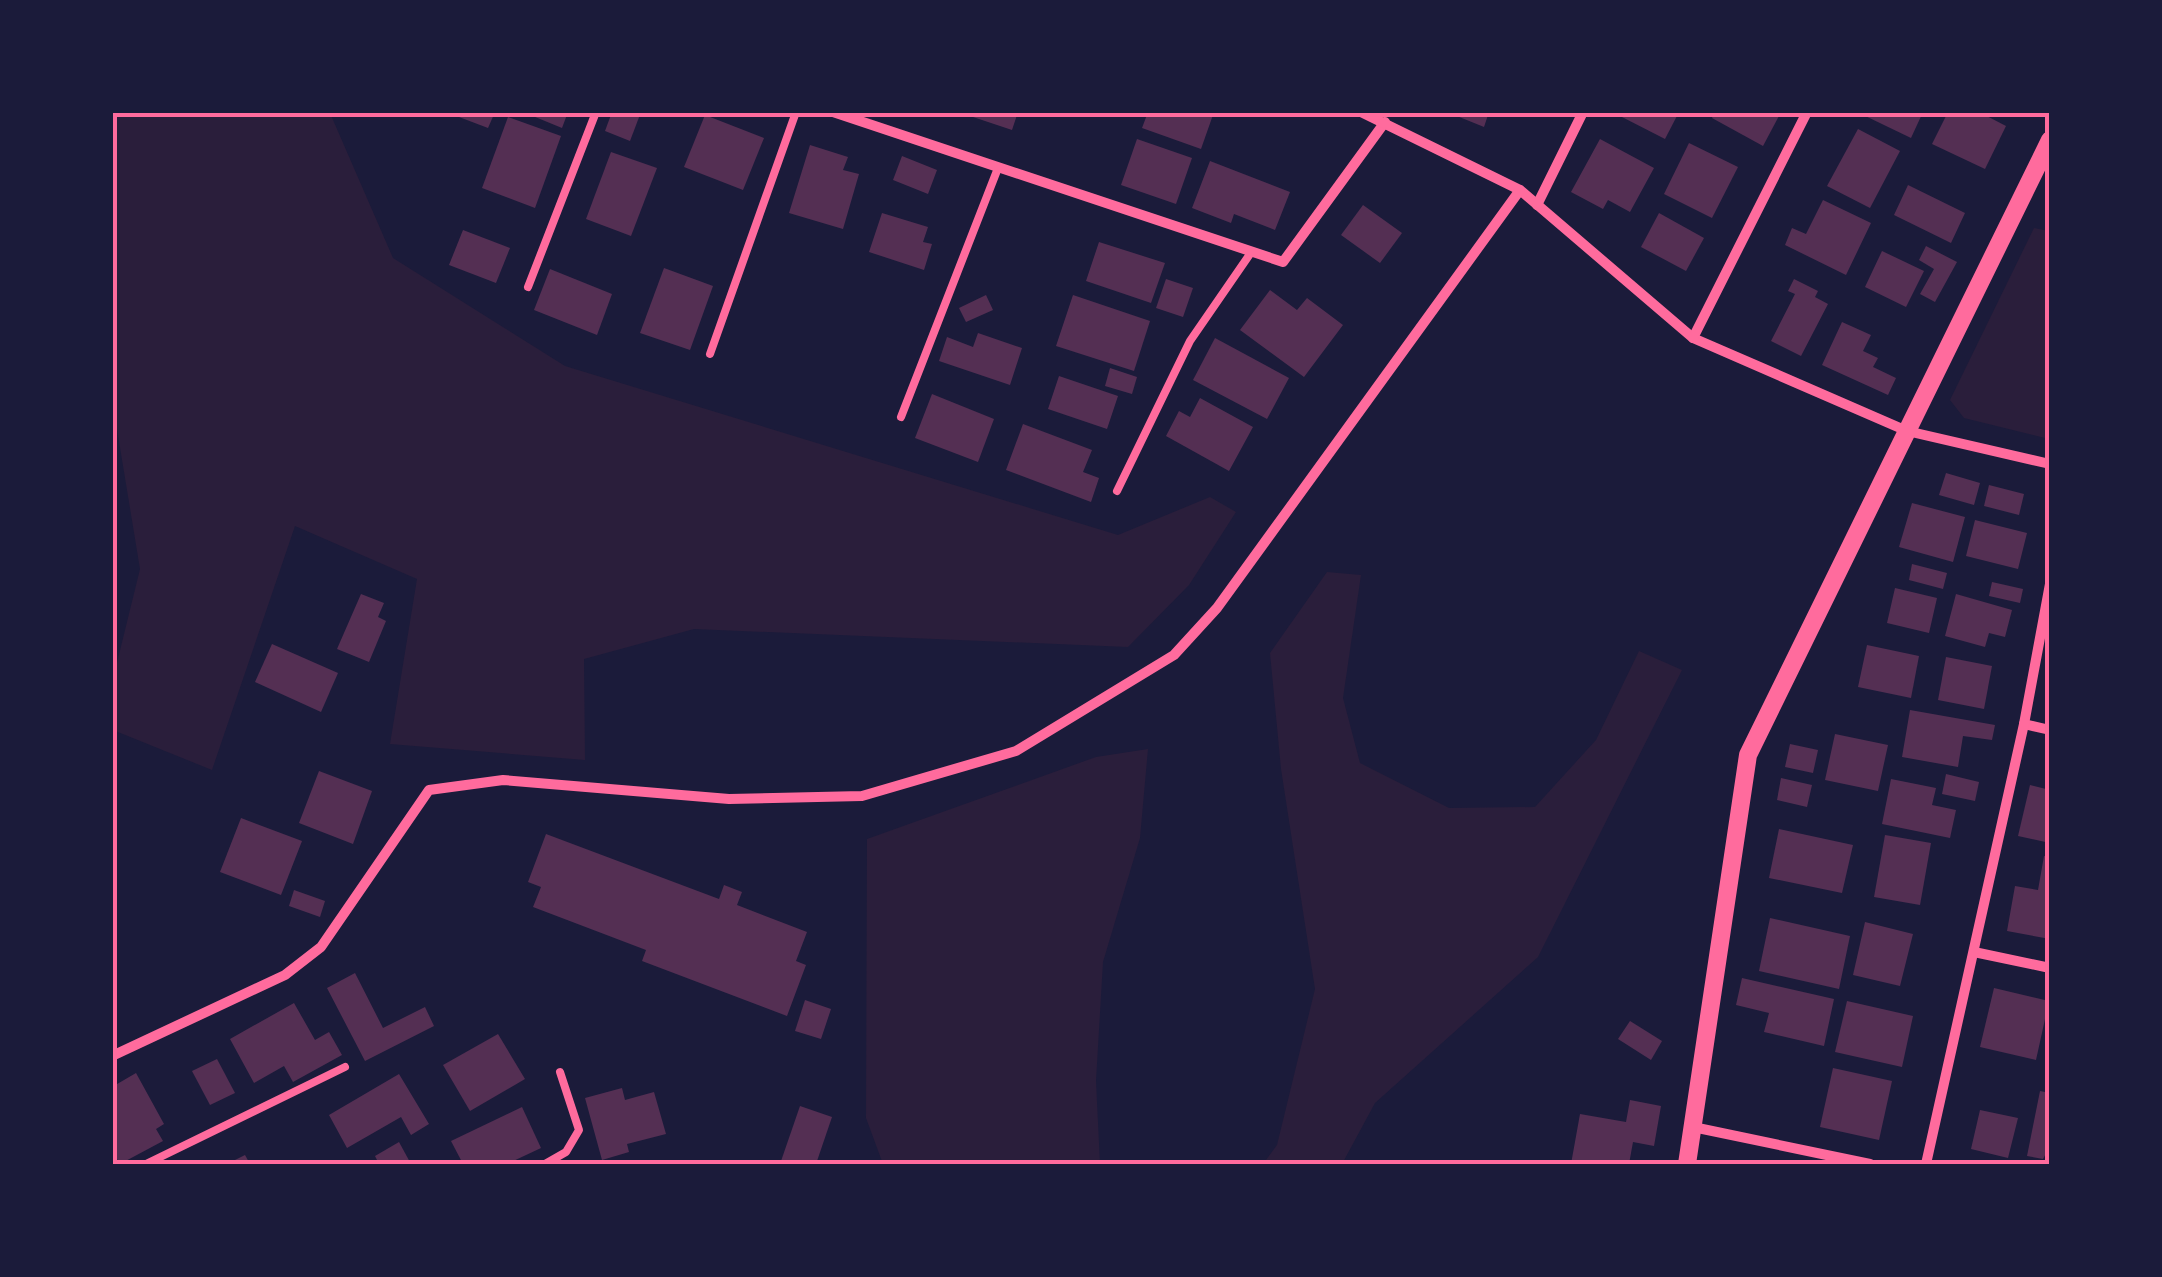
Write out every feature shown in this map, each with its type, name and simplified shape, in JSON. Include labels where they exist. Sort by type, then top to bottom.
[{"type":"street","points":[[834,112],[1282,262],[1385,122]]},
{"type":"street","points":[[1361,112],[1520,190],[1693,338],[1906,431],[2050,464]]},
{"type":"street","points":[[1537,205],[1583,112]]},
{"type":"street","points":[[1693,338],[1808,112]]},
{"type":"street","points":[[1687,1164],[1748,755],[2050,140]]},
{"type":"street","points":[[112,1056],[285,975],[321,946],[429,790],[502,780],[729,800],[862,796],[1016,751],[1174,656],[1216,608],[1520,190]]},
{"type":"street","points":[[1926,1164],[2024,724],[2050,584]]},
{"type":"street","points":[[2024,724],[2050,730]]},
{"type":"street","points":[[1974,952],[2050,968]]},
{"type":"street","points":[[1693,1128],[1870,1164]]},
{"type":"lane","points":[[528,287],[596,112]]},
{"type":"lane","points":[[710,354],[796,112]]},
{"type":"lane","points":[[902,416],[998,168]]},
{"type":"lane","points":[[1118,491],[1190,341],[1250,254]]},
{"type":"lane","points":[[146,1164],[344,1067]]},
{"type":"lane","points":[[545,1164],[566,1152],[579,1130],[560,1072]]},
{"type":"shaded area","points":[[112,113],[330,113],[393,258],[565,366],[1118,535],[1210,497],[1236,512],[1189,585],[1128,647],[694,629],[584,659],[585,760],[390,744],[417,579],[295,526],[212,770],[113,730],[113,679],[140,569],[113,405]]},
{"type":"shaded area","points":[[2034,228],[2049,231],[2049,439],[1964,418],[1950,400]]},
{"type":"shaded area","points":[[1327,572],[1361,575],[1343,698],[1360,763],[1449,808],[1535,807],[1596,740],[1639,651],[1682,670],[1538,957],[1375,1103],[1342,1164],[1263,1164],[1277,1145],[1315,989],[1281,769],[1270,653]]},
{"type":"shaded area","points":[[1148,749],[1140,838],[1103,962],[1096,1081],[1100,1164],[883,1164],[866,1118],[867,839],[1096,757]]},
{"type":"building","points":[[461,112],[495,112],[488,128],[459,117]]},
{"type":"building","points":[[523,112],[568,112],[562,128]]},
{"type":"building","points":[[612,112],[641,112],[630,141],[605,131]]},
{"type":"building","points":[[975,112],[1018,112],[1012,130],[973,117]]},
{"type":"building","points":[[1148,112],[1214,112],[1201,149],[1142,128]]},
{"type":"building","points":[[1447,112],[1489,112],[1484,127]]},
{"type":"building","points":[[1625,112],[1679,112],[1665,139],[1622,117]]},
{"type":"building","points":[[1715,112],[1781,112],[1763,146],[1712,118]]},
{"type":"building","points":[[1857,112],[1923,112],[1911,138]]},
{"type":"building","points":[[1948,112],[1979,112],[2006,126],[1985,169],[1932,144]]},
{"type":"building","points":[[705,115],[764,138],[743,190],[684,167]]},
{"type":"building","points":[[508,117],[561,136],[535,208],[482,188]]},
{"type":"building","points":[[1858,129],[1900,151],[1870,208],[1827,186]]},
{"type":"building","points":[[1137,139],[1192,158],[1176,204],[1121,185]]},
{"type":"building","points":[[1600,139],[1654,168],[1630,212],[1608,200],[1603,209],[1571,192]]},
{"type":"building","points":[[1689,143],[1738,167],[1712,218],[1664,194]]},
{"type":"building","points":[[810,145],[848,157],[843,170],[859,174],[843,229],[789,213]]},
{"type":"building","points":[[611,152],[657,168],[631,236],[586,219]]},
{"type":"building","points":[[902,156],[937,170],[928,194],[893,180]]},
{"type":"building","points":[[1210,161],[1290,192],[1275,230],[1234,214],[1231,223],[1192,208]]},
{"type":"building","points":[[1908,185],[1965,213],[1951,243],[1894,215]]},
{"type":"building","points":[[1823,200],[1871,223],[1846,275],[1785,245],[1792,228],[1806,234]]},
{"type":"building","points":[[1363,205],[1402,233],[1380,263],[1341,235]]},
{"type":"building","points":[[882,213],[928,227],[923,242],[932,244],[924,270],[869,252]]},
{"type":"building","points":[[1659,213],[1704,238],[1686,271],[1641,247]]},
{"type":"building","points":[[463,230],[510,248],[496,283],[449,265]]},
{"type":"building","points":[[1099,242],[1165,263],[1151,303],[1086,281]]},
{"type":"building","points":[[1926,246],[1957,262],[1935,302],[1920,294],[1934,269],[1919,260]]},
{"type":"building","points":[[1882,251],[1924,271],[1906,307],[1865,287]]},
{"type":"building","points":[[664,268],[713,286],[690,350],[640,333]]},
{"type":"building","points":[[550,269],[612,294],[597,335],[534,310]]},
{"type":"building","points":[[1166,279],[1193,288],[1183,317],[1156,308]]},
{"type":"building","points":[[1794,279],[1818,291],[1815,297],[1828,304],[1801,356],[1771,341],[1795,294],[1788,291]]},
{"type":"building","points":[[1270,290],[1297,310],[1307,298],[1343,325],[1304,377],[1240,330]]},
{"type":"building","points":[[986,295],[993,310],[966,322],[959,308]]},
{"type":"building","points":[[1073,295],[1150,321],[1134,371],[1056,346]]},
{"type":"building","points":[[1842,322],[1871,335],[1863,351],[1878,358],[1873,367],[1896,378],[1888,395],[1822,365]]},
{"type":"building","points":[[978,333],[1022,348],[1010,385],[939,361],[947,337],[973,347]]},
{"type":"building","points":[[1215,338],[1289,378],[1267,419],[1193,380]]},
{"type":"building","points":[[1110,368],[1137,377],[1132,394],[1105,386]]},
{"type":"building","points":[[1059,376],[1118,396],[1107,429],[1048,409]]},
{"type":"building","points":[[932,394],[994,419],[978,462],[915,438]]},
{"type":"building","points":[[1200,398],[1253,427],[1229,471],[1166,436],[1179,411],[1190,417]]},
{"type":"building","points":[[1023,424],[1092,450],[1083,472],[1099,478],[1091,502],[1006,470]]},
{"type":"building","points":[[1946,473],[1980,483],[1974,505],[1939,495]]},
{"type":"building","points":[[1989,485],[2024,494],[2019,515],[1984,506]]},
{"type":"building","points":[[1912,503],[1965,517],[1953,562],[1899,547]]},
{"type":"building","points":[[1975,520],[2027,533],[2018,569],[1966,556]]},
{"type":"building","points":[[1912,564],[1947,573],[1943,589],[1909,580]]},
{"type":"building","points":[[1992,582],[2023,589],[2020,603],[1989,596]]},
{"type":"building","points":[[1895,588],[1937,598],[1929,633],[1887,623]]},
{"type":"building","points":[[361,594],[384,603],[378,617],[386,621],[369,662],[337,649]]},
{"type":"building","points":[[1956,594],[2012,610],[2005,637],[1989,633],[1985,647],[1945,636]]},
{"type":"building","points":[[272,644],[338,673],[321,712],[255,682]]},
{"type":"building","points":[[1867,645],[1919,656],[1911,698],[1858,687]]},
{"type":"building","points":[[1946,657],[1992,666],[1984,709],[1938,700]]},
{"type":"building","points":[[1910,710],[1995,725],[1992,740],[1963,736],[1958,767],[1902,757]]},
{"type":"building","points":[[1835,734],[1888,745],[1878,791],[1825,780]]},
{"type":"building","points":[[1790,744],[1818,750],[1813,773],[1785,767]]},
{"type":"building","points":[[319,771],[372,791],[353,844],[299,823]]},
{"type":"building","points":[[1946,774],[1979,782],[1975,801],[1942,794]]},
{"type":"building","points":[[1781,778],[1812,785],[1807,807],[1777,800]]},
{"type":"building","points":[[1891,779],[1936,788],[1932,805],[1956,810],[1950,838],[1882,824]]},
{"type":"building","points":[[2030,785],[2050,790],[2050,843],[2018,836]]},
{"type":"building","points":[[241,818],[302,841],[281,895],[220,872]]},
{"type":"building","points":[[1779,829],[1853,845],[1842,893],[1769,878]]},
{"type":"building","points":[[546,834],[719,899],[724,885],[742,892],[737,905],[807,932],[796,961],[806,965],[787,1016],[642,961],[646,950],[533,907],[541,887],[528,882]]},
{"type":"building","points":[[1885,835],[1931,843],[1920,905],[1874,897]]},
{"type":"building","points":[[2044,856],[2050,857],[2050,939],[2007,931],[2015,886],[2038,890]]},
{"type":"building","points":[[294,890],[325,901],[320,917],[289,906]]},
{"type":"building","points":[[1770,918],[1850,936],[1839,989],[1759,971]]},
{"type":"building","points":[[1865,922],[1913,934],[1900,986],[1853,975]]},
{"type":"building","points":[[355,973],[383,1028],[425,1007],[434,1026],[365,1061],[327,988]]},
{"type":"building","points":[[1742,978],[1834,999],[1824,1046],[1764,1032],[1769,1013],[1736,1005]]},
{"type":"building","points":[[1994,988],[2049,1001],[2036,1060],[1980,1047]]},
{"type":"building","points":[[805,1000],[831,1009],[821,1039],[795,1031]]},
{"type":"building","points":[[1847,1001],[1913,1016],[1902,1067],[1835,1052]]},
{"type":"building","points":[[294,1003],[315,1040],[329,1032],[342,1055],[293,1082],[284,1066],[254,1083],[230,1039]]},
{"type":"building","points":[[1630,1021],[1662,1041],[1651,1060],[1618,1039]]},
{"type":"building","points":[[498,1034],[525,1079],[470,1111],[443,1065]]},
{"type":"building","points":[[217,1059],[235,1093],[210,1105],[192,1071]]},
{"type":"building","points":[[1833,1068],[1892,1081],[1879,1140],[1820,1127]]},
{"type":"building","points":[[136,1073],[164,1124],[156,1129],[163,1141],[120,1164],[112,1151],[112,1087]]},
{"type":"building","points":[[399,1074],[429,1124],[411,1135],[401,1117],[347,1148],[329,1115]]},
{"type":"building","points":[[622,1088],[625,1100],[654,1092],[666,1134],[627,1144],[629,1152],[602,1160],[585,1098]]},
{"type":"building","points":[[2040,1091],[2050,1093],[2050,1146],[2043,1159],[2027,1156]]},
{"type":"building","points":[[1630,1100],[1661,1106],[1654,1146],[1633,1142],[1629,1164],[1571,1164],[1580,1114],[1626,1122]]},
{"type":"building","points":[[800,1106],[832,1117],[816,1164],[780,1164]]},
{"type":"building","points":[[522,1107],[541,1148],[507,1164],[463,1164],[451,1141]]},
{"type":"building","points":[[1980,1110],[2018,1118],[2008,1158],[1971,1149]]},
{"type":"building","points":[[399,1142],[411,1164],[379,1164],[375,1156]]},
{"type":"building","points":[[245,1155],[250,1164],[227,1164]]}]
